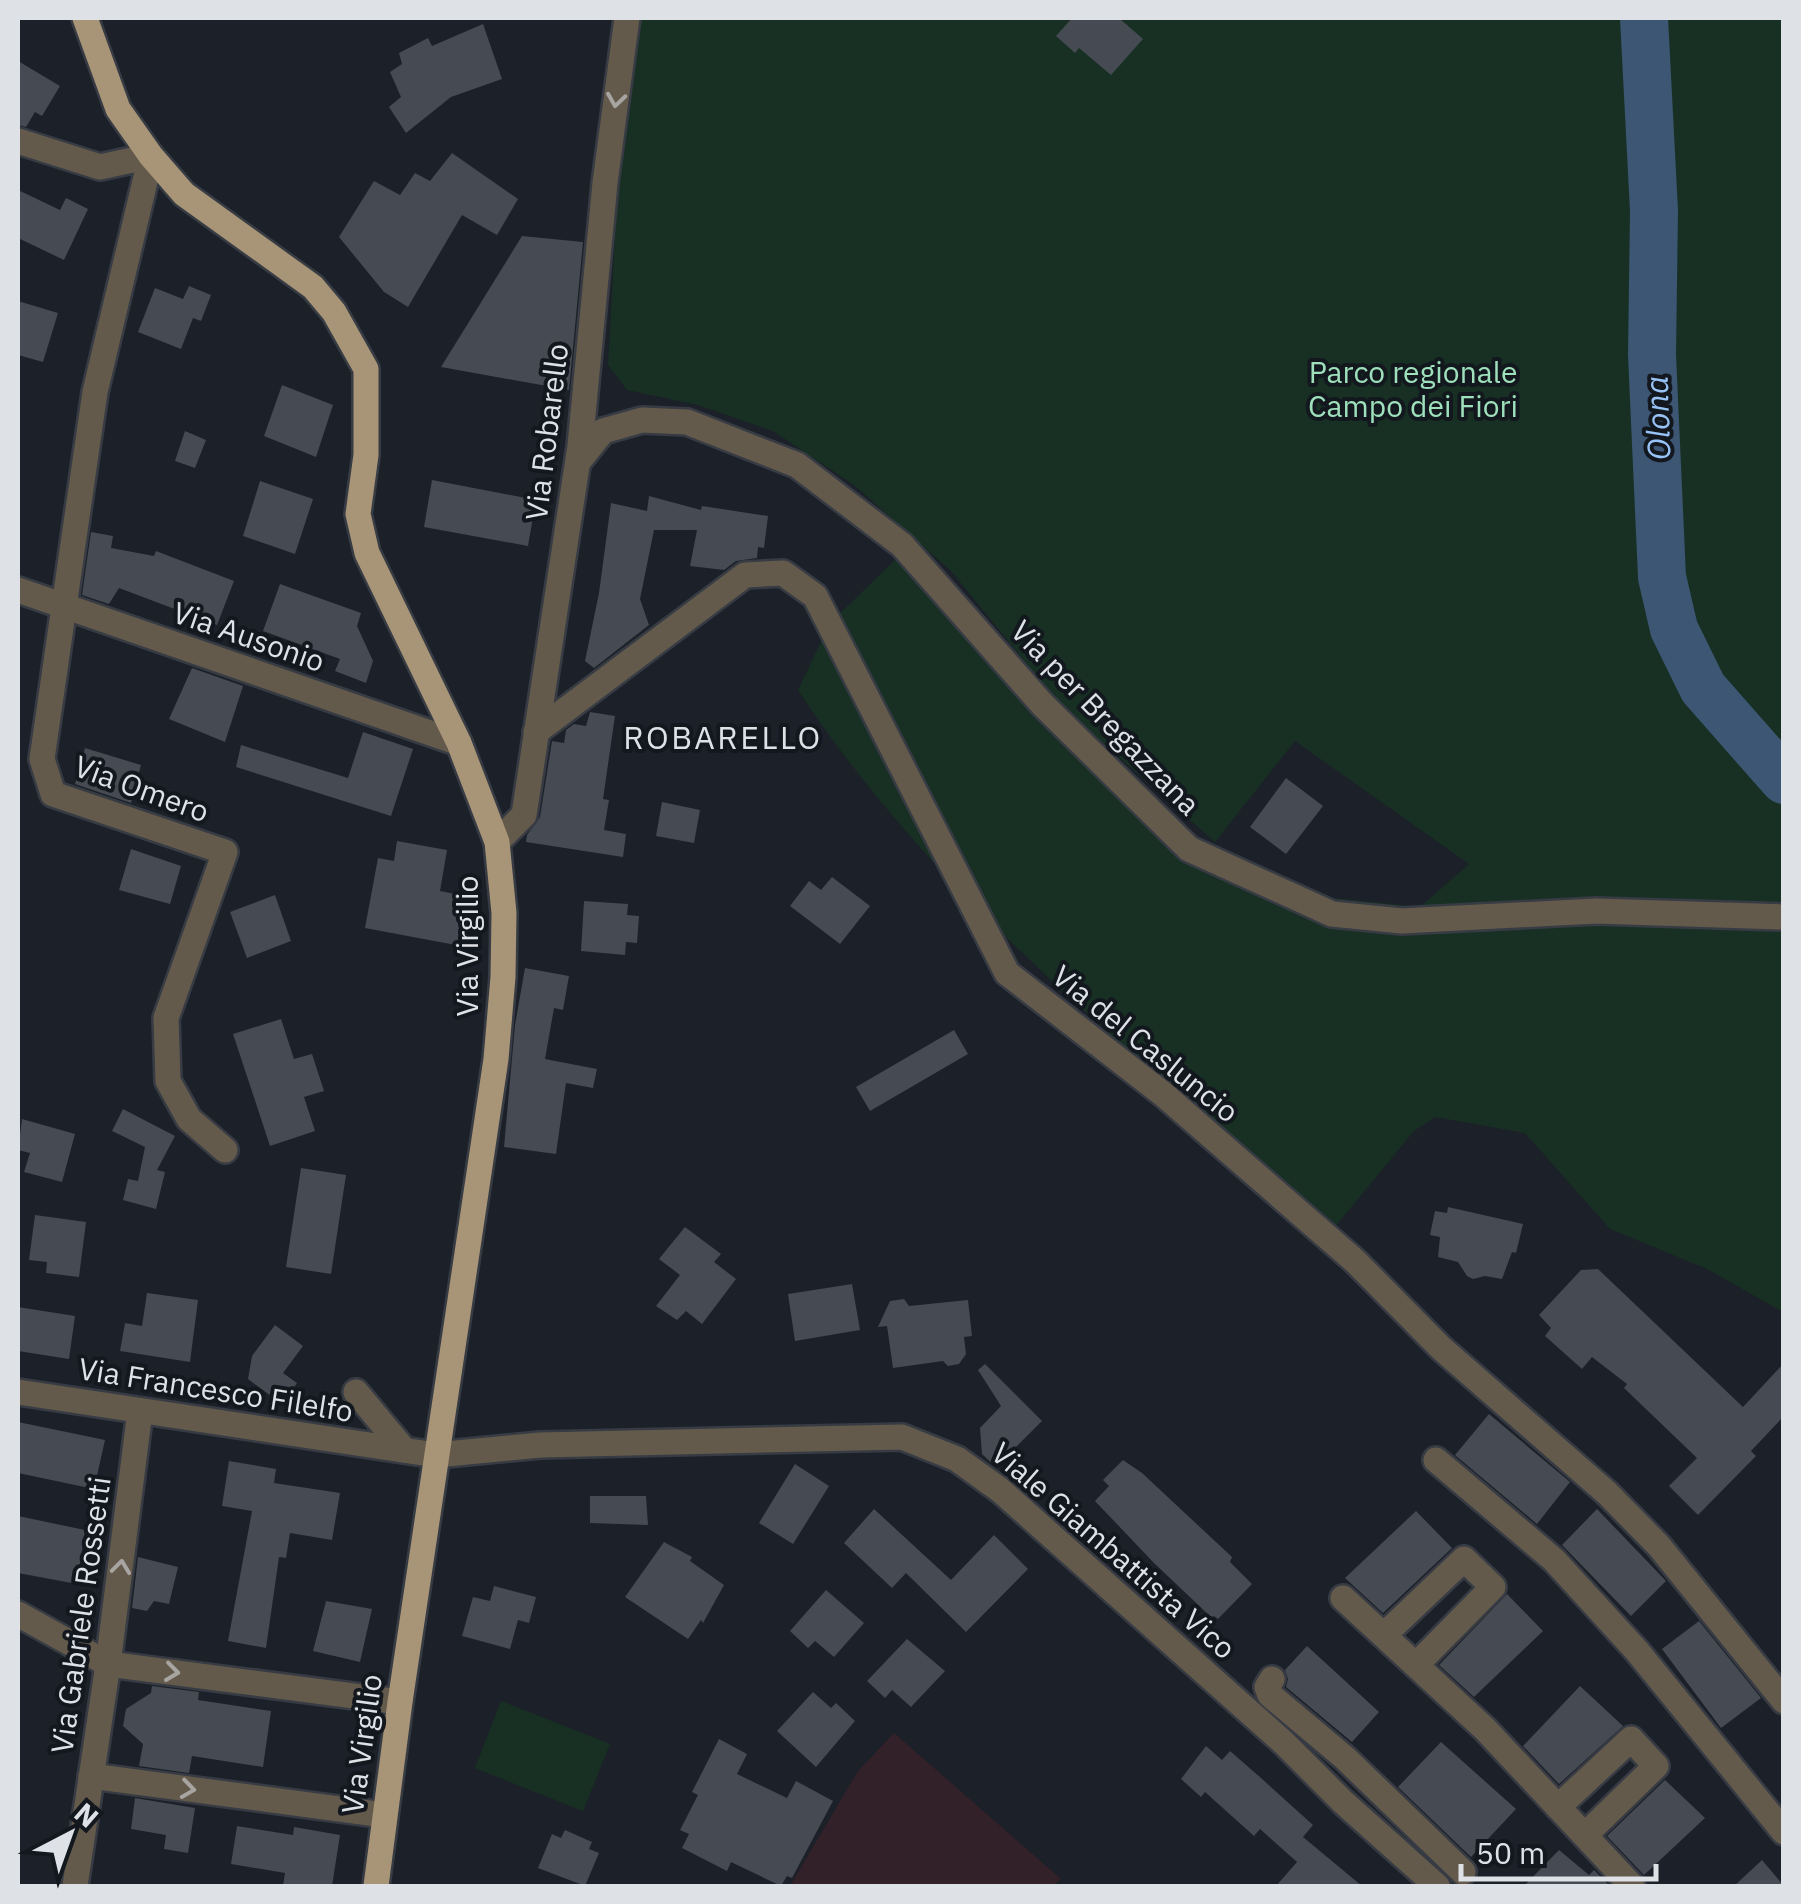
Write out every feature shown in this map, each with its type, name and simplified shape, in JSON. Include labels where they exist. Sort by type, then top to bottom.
[{"type":"main road","name":"Via Virgilio","points":[[85,18],[118,108],[150,156],[184,194],[313,287],[334,312],[366,369],[366,455],[358,514],[367,552],[459,743],[497,842],[504,913],[499,1026],[376,1886]]},
{"type":"street","name":"Via Robarello","points":[[497,842],[524,815],[578,462],[605,183],[627,18]]},
{"type":"street","points":[[18,141],[100,167],[150,156]]},
{"type":"street","name":"Via Omero","points":[[150,156],[95,392],[42,759],[53,794],[225,852],[166,1018],[168,1081],[189,1119],[226,1150]]},
{"type":"street","name":"Via per Bregazzana","points":[[578,462],[603,431],[642,420],[686,422],[797,465],[902,545],[1042,704],[1190,849],[1332,914],[1402,921],[1596,911],[1784,917]]},
{"type":"street","name":"Via del Casluncio","points":[[536,732],[746,575],[784,573],[815,596],[1007,973],[1164,1094],[1353,1260],[1442,1348],[1606,1493],[1660,1546],[1784,1701]]},
{"type":"street","name":"Via Ausonio","points":[[18,590],[459,743]]},
{"type":"street","name":"Via Francesco Filelfo","points":[[18,1392],[436,1455]]},
{"type":"street","name":"Via Francesco Filelfo","points":[[356,1392],[404,1450]]},
{"type":"street","name":"Via Gabriele Rossetti","points":[[75,1886],[140,1411]]},
{"type":"street","name":"Viale Giambattista Vico","points":[[436,1455],[540,1445],[902,1438],[957,1458],[1083,1562],[1437,1886]]},
{"type":"street","points":[[1436,1460],[1554,1560],[1637,1651],[1784,1832]]},
{"type":"street","points":[[1384,1635],[1464,1559],[1493,1587],[1416,1665]]},
{"type":"street","points":[[1425,1596],[1454,1626]]},
{"type":"street","points":[[1343,1598],[1485,1729],[1632,1886]]},
{"type":"street","points":[[18,1614],[108,1664],[400,1702]]},
{"type":"street","points":[[1272,1680],[1267,1687],[1270,1694],[1368,1773],[1463,1872]]},
{"type":"street","points":[[1558,1807],[1631,1740],[1656,1766],[1585,1835]]},
{"type":"street","points":[[1342,1802],[1368,1773]]},
{"type":"street","points":[[1595,1773],[1621,1800]]},
{"type":"street","points":[[92,1776],[384,1815]]},
{"type":"shaded area","points":[[894,1733],[1061,1879],[1053,1886],[790,1886],[858,1771]]},
{"type":"green space","name":"Parco regionale Campo dei Fiori","points":[[627,18],[1783,18],[1783,1312],[1707,1269],[1610,1229],[1525,1133],[1435,1117],[1414,1131],[1334,1228],[1047,977],[914,841],[853,767],[798,690],[830,623],[900,555],[1028,711],[1184,861],[1306,895],[1420,907],[1469,864],[1295,741],[1215,842],[1062,707],[951,571],[854,485],[773,431],[698,405],[627,390],[608,365]]},
{"type":"green space","points":[[501,1701],[610,1744],[583,1811],[475,1768]]},
{"type":"building","points":[[1072,18],[1119,18],[1143,39],[1111,75],[1079,48],[1075,53],[1056,36]]},
{"type":"building","points":[[483,24],[502,79],[451,97],[406,133],[389,107],[401,97],[390,72],[402,64],[399,53],[428,38],[432,46]]},
{"type":"building","points":[[18,61],[60,86],[42,116],[35,112],[26,127],[18,125]]},
{"type":"building","points":[[452,153],[518,199],[497,235],[462,215],[408,307],[384,292],[339,237],[374,181],[400,195],[415,173],[430,181]]},
{"type":"building","points":[[18,190],[60,210],[66,198],[88,209],[64,260],[18,238]]},
{"type":"building","points":[[522,236],[583,242],[569,390],[441,367]]},
{"type":"building","points":[[189,286],[211,295],[201,321],[193,318],[181,349],[138,332],[155,288],[183,299]]},
{"type":"building","points":[[18,301],[58,313],[43,362],[18,355]]},
{"type":"building","points":[[282,385],[333,405],[316,457],[264,436]]},
{"type":"building","points":[[185,431],[206,440],[195,468],[175,461]]},
{"type":"building","points":[[432,480],[536,500],[528,546],[424,527]]},
{"type":"building","points":[[260,481],[313,499],[295,554],[243,536]]},
{"type":"building","points":[[649,496],[701,510],[702,506],[768,516],[764,548],[758,547],[757,558],[736,561],[724,570],[690,566],[697,530],[654,530],[640,599],[649,625],[594,668],[585,661],[611,503],[647,511]]},
{"type":"building","points":[[91,532],[113,536],[111,548],[154,556],[156,551],[234,581],[217,625],[119,588],[109,604],[82,595]]},
{"type":"building","points":[[280,584],[361,613],[357,626],[373,661],[366,683],[335,671],[340,659],[263,631]]},
{"type":"building","points":[[192,668],[243,686],[225,742],[169,719]]},
{"type":"building","points":[[590,712],[615,716],[603,799],[609,800],[604,830],[626,834],[623,857],[526,842],[540,817],[552,741],[564,743],[566,730],[574,724],[586,726]]},
{"type":"building","points":[[363,732],[413,749],[391,816],[236,767],[241,745],[348,778]]},
{"type":"building","points":[[85,748],[141,765],[131,803],[75,784]]},
{"type":"building","points":[[1286,778],[1323,806],[1286,854],[1250,827]]},
{"type":"building","points":[[662,802],[700,810],[694,843],[656,836]]},
{"type":"building","points":[[397,841],[447,850],[440,891],[470,897],[461,946],[365,928],[378,858],[394,861]]},
{"type":"building","points":[[131,849],[181,866],[170,904],[119,890]]},
{"type":"building","points":[[832,877],[870,906],[840,944],[790,906],[809,881],[821,890]]},
{"type":"building","points":[[275,895],[291,941],[247,958],[230,912]]},
{"type":"building","points":[[584,901],[628,904],[627,915],[639,916],[637,943],[626,942],[625,955],[581,951]]},
{"type":"building","points":[[525,968],[569,976],[563,1010],[554,1008],[545,1059],[597,1069],[593,1088],[566,1083],[556,1154],[504,1147],[515,1025]]},
{"type":"building","points":[[281,1019],[294,1059],[312,1054],[324,1091],[304,1097],[315,1131],[270,1146],[233,1034]]},
{"type":"building","points":[[954,1030],[968,1054],[870,1111],[856,1087]]},
{"type":"building","points":[[123,1109],[175,1136],[157,1170],[165,1172],[156,1209],[123,1200],[128,1179],[138,1181],[145,1147],[112,1131]]},
{"type":"building","points":[[22,1119],[75,1134],[62,1182],[24,1172],[30,1153],[18,1150]]},
{"type":"building","points":[[301,1168],[346,1175],[331,1274],[286,1267]]},
{"type":"building","points":[[1448,1207],[1523,1224],[1516,1253],[1512,1252],[1502,1279],[1473,1279],[1458,1262],[1438,1257],[1440,1237],[1430,1235],[1435,1211],[1447,1213]]},
{"type":"building","points":[[35,1215],[86,1222],[79,1277],[46,1273],[47,1262],[29,1260]]},
{"type":"building","points":[[685,1227],[721,1254],[714,1262],[736,1279],[702,1324],[686,1311],[677,1320],[656,1306],[680,1275],[659,1259]]},
{"type":"building","points":[[1598,1269],[1743,1407],[1784,1363],[1784,1416],[1751,1451],[1756,1456],[1698,1515],[1669,1486],[1697,1458],[1624,1388],[1627,1384],[1592,1357],[1582,1369],[1545,1336],[1551,1328],[1539,1315],[1581,1270]]},
{"type":"building","points":[[852,1284],[860,1330],[795,1341],[788,1294]]},
{"type":"building","points":[[147,1293],[198,1300],[190,1362],[120,1351],[125,1323],[142,1326]]},
{"type":"building","points":[[904,1299],[909,1306],[968,1300],[972,1336],[964,1337],[966,1354],[959,1364],[948,1366],[943,1361],[893,1368],[887,1326],[878,1327],[890,1301]]},
{"type":"building","points":[[18,1307],[75,1316],[69,1359],[18,1351]]},
{"type":"building","points":[[275,1325],[303,1346],[283,1373],[297,1383],[282,1404],[248,1379],[252,1356]]},
{"type":"building","points":[[985,1364],[1042,1421],[996,1467],[982,1454],[980,1428],[1001,1406],[978,1370]]},
{"type":"building","points":[[1489,1414],[1570,1482],[1537,1524],[1455,1455]]},
{"type":"building","points":[[18,1422],[105,1440],[94,1489],[18,1473]]},
{"type":"building","points":[[1123,1460],[1232,1557],[1230,1562],[1252,1584],[1218,1619],[1212,1618],[1154,1563],[1095,1501],[1109,1486],[1103,1480]]},
{"type":"building","points":[[229,1461],[276,1469],[274,1483],[340,1493],[332,1540],[290,1533],[286,1558],[279,1557],[266,1648],[228,1641],[252,1511],[222,1506]]},
{"type":"building","points":[[795,1464],[829,1486],[793,1544],[759,1523]]},
{"type":"building","points":[[590,1496],[646,1496],[648,1525],[590,1523]]},
{"type":"building","points":[[874,1509],[951,1580],[994,1535],[1028,1569],[966,1632],[906,1573],[892,1588],[844,1543]]},
{"type":"building","points":[[1597,1509],[1666,1581],[1631,1616],[1562,1545]]},
{"type":"building","points":[[1416,1511],[1452,1548],[1383,1613],[1345,1578]]},
{"type":"building","points":[[18,1516],[85,1530],[77,1584],[18,1573]]},
{"type":"building","points":[[664,1542],[692,1557],[690,1561],[724,1585],[703,1623],[701,1620],[688,1639],[625,1597]]},
{"type":"building","points":[[138,1557],[178,1567],[169,1604],[154,1601],[147,1611],[132,1608]]},
{"type":"building","points":[[494,1586],[536,1597],[529,1623],[518,1620],[510,1649],[462,1636],[473,1597],[490,1601]]},
{"type":"building","points":[[826,1590],[864,1623],[834,1657],[815,1641],[808,1648],[790,1631]]},
{"type":"building","points":[[1507,1594],[1543,1631],[1474,1697],[1439,1665]]},
{"type":"building","points":[[326,1601],[372,1609],[360,1662],[313,1651]]},
{"type":"building","points":[[1699,1621],[1761,1698],[1721,1728],[1662,1649]]},
{"type":"building","points":[[907,1639],[945,1671],[911,1707],[892,1690],[885,1698],[867,1681]]},
{"type":"building","points":[[1307,1646],[1379,1712],[1352,1742],[1286,1687],[1285,1670]]},
{"type":"building","points":[[152,1686],[199,1692],[198,1700],[271,1711],[263,1767],[192,1756],[189,1773],[139,1766],[143,1744],[123,1726],[126,1709],[151,1693]]},
{"type":"building","points":[[1580,1686],[1623,1726],[1559,1784],[1523,1746]]},
{"type":"building","points":[[813,1692],[831,1708],[836,1703],[855,1721],[816,1767],[777,1731]]},
{"type":"building","points":[[719,1739],[747,1754],[737,1774],[787,1798],[796,1781],[833,1801],[792,1878],[787,1876],[781,1886],[731,1862],[727,1871],[682,1848],[689,1834],[680,1830],[698,1795],[692,1792]]},
{"type":"building","points":[[1441,1742],[1516,1809],[1471,1857],[1398,1787]]},
{"type":"building","points":[[1206,1746],[1222,1760],[1230,1751],[1261,1778],[1313,1825],[1303,1837],[1362,1886],[1276,1886],[1297,1862],[1260,1829],[1254,1836],[1205,1792],[1201,1797],[1181,1779]]},
{"type":"building","points":[[1665,1780],[1705,1818],[1644,1875],[1607,1836]]},
{"type":"building","points":[[135,1798],[195,1808],[188,1853],[164,1849],[166,1835],[131,1829]]},
{"type":"building","points":[[237,1826],[293,1835],[294,1827],[340,1835],[332,1886],[283,1886],[285,1873],[231,1864]]},
{"type":"building","points":[[565,1830],[592,1842],[589,1849],[599,1853],[585,1886],[538,1868],[552,1834],[561,1838]]},
{"type":"building","points":[[1559,1850],[1589,1875],[1594,1870],[1610,1886],[1524,1886]]},
{"type":"building","points":[[1762,1860],[1784,1886],[1734,1886]]},
{"type":"waterway","name":"Olona","points":[[1644,18],[1654,211],[1652,355],[1662,577],[1674,629],[1703,688],[1784,780]]},
{"type":"district","name":"ROBARELLO","points":[[723,737]]}]
